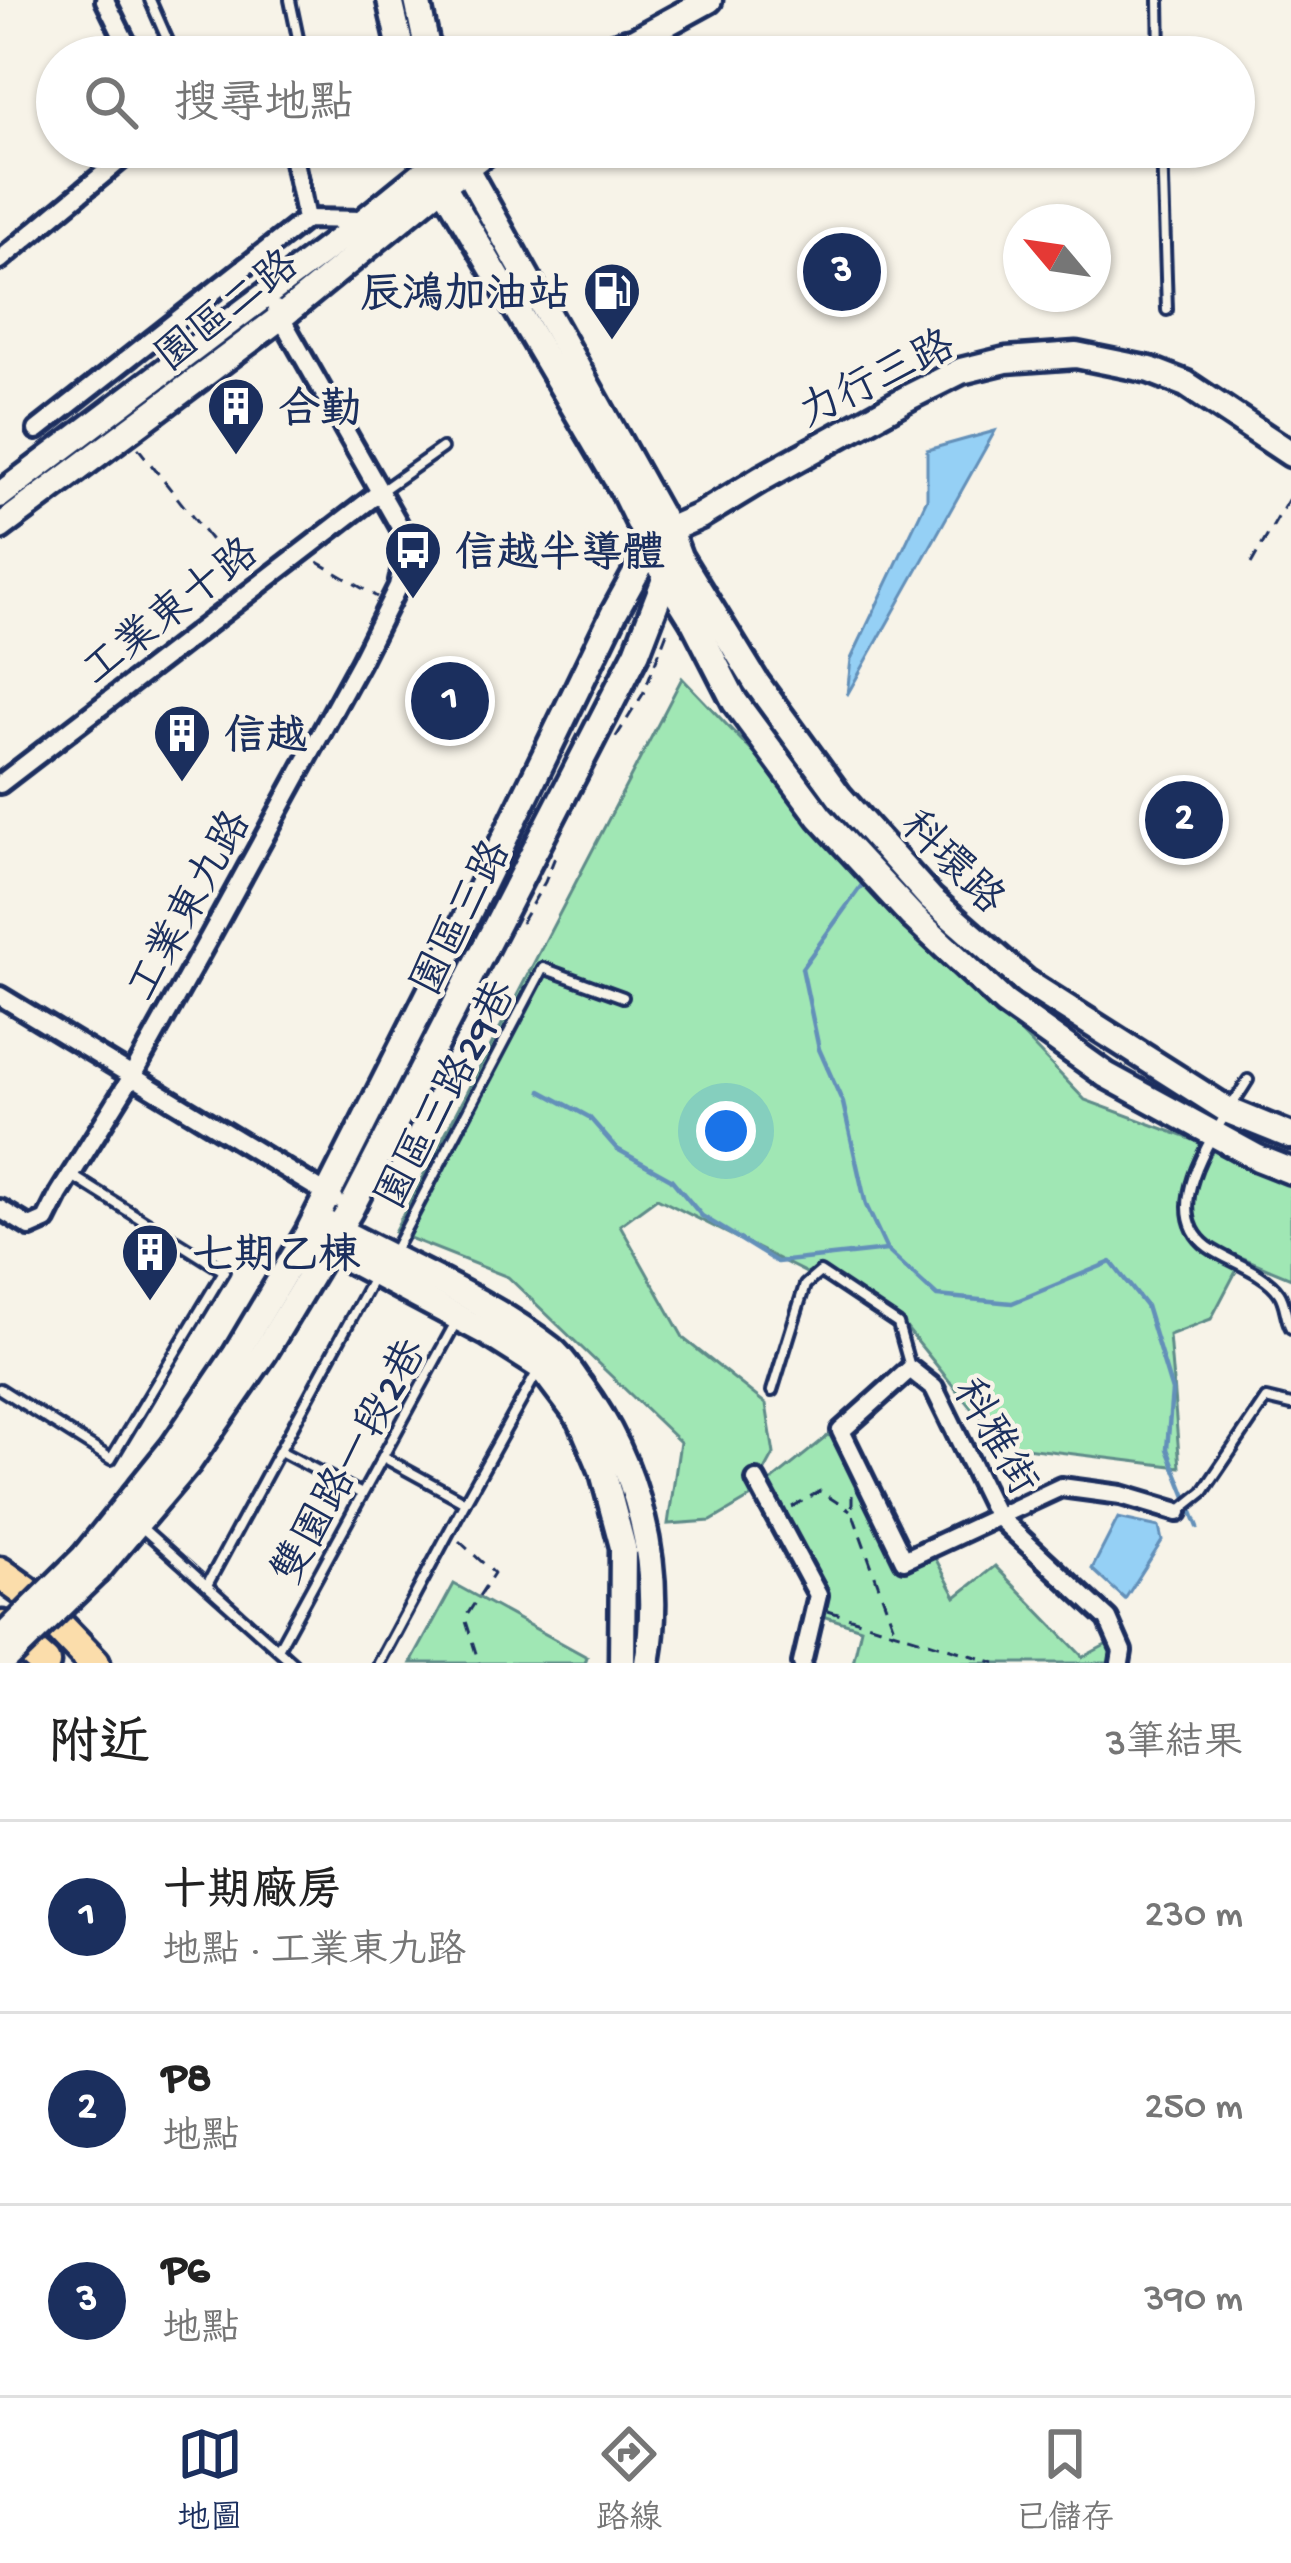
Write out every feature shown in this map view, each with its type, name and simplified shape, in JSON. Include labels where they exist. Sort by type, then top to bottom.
[{"type":"highway","points":[[0,1573],[94,1663]]},
{"type":"highway","points":[[0,1624],[44,1663]]},
{"type":"street","points":[[105,0],[123,36]]},
{"type":"street","points":[[390,0],[398,36]]},
{"type":"street","points":[[417,0],[425,36]]},
{"type":"street","points":[[643,36],[709,0]]},
{"type":"street","points":[[0,260],[111,168]]},
{"type":"street","points":[[295,168],[306,219]]},
{"type":"street","name":"園區二路","points":[[3,509],[273,306],[365,220],[434,168]]},
{"type":"street","name":"園區二路","points":[[3,509],[126,433],[435,168]]},
{"type":"street","points":[[453,168],[660,537]]},
{"type":"street","points":[[37,430],[306,219],[365,220]]},
{"type":"street","name":"工業東九路","points":[[0,1209],[30,1227],[46,1220],[131,1078],[398,586],[408,541],[273,306]]},
{"type":"street","name":"力行三路","points":[[660,537],[961,371],[1006,360],[1076,356],[1150,370],[1186,385],[1291,454]]},
{"type":"street","name":"工業東十路","points":[[0,784],[380,492]]},
{"type":"street","points":[[672,568],[700,516]]},
{"type":"street","name":"科環路","points":[[660,537],[691,615],[735,702],[820,817],[912,916],[1005,1003],[1106,1076],[1291,1171]]},
{"type":"street","name":"園區三路","points":[[2,1663],[90,1564],[328,1228],[328,1193],[638,566],[660,537]]},
{"type":"street","name":"科環路","points":[[672,568],[839,796],[931,898],[1026,982],[1229,1111],[1291,1136]]},
{"type":"street","name":"園區三路","points":[[0,1640],[137,1524],[189,1462],[264,1353],[637,652],[672,568]]},
{"type":"street","points":[[654,613],[668,603],[691,615]]},
{"type":"street","points":[[0,996],[328,1193]]},
{"type":"street","points":[[328,1228],[382,1266],[464,1309],[506,1319],[556,1353],[592,1402],[622,1456],[652,1565],[652,1639],[647,1663]]},
{"type":"street","points":[[464,1309],[489,1334],[541,1366],[581,1420],[603,1472],[623,1547],[622,1663]]},
{"type":"street","name":"科雅街","points":[[997,1515],[904,1560],[841,1431],[910,1369],[934,1388],[997,1515],[1108,1618],[1122,1651],[1120,1663]]},
{"type":"street","points":[[756,1480],[818,1595],[802,1663]]},
{"type":"street","points":[[997,1515],[1061,1487],[1121,1495],[1178,1512]]},
{"type":"lane","points":[[150,0],[166,36]]},
{"type":"lane","points":[[290,0],[298,36]]},
{"type":"lane","points":[[1159,0],[1160,36]]},
{"type":"lane","points":[[1163,168],[1167,310]]},
{"type":"lane","points":[[380,492],[442,448]]},
{"type":"lane","name":"園區三路29巷","points":[[382,1266],[543,968],[623,998]]},
{"type":"lane","points":[[1248,1080],[1192,1175],[1186,1216],[1203,1244],[1280,1294],[1291,1328]]},
{"type":"lane","points":[[0,1389],[111,1459],[224,1271],[71,1175]]},
{"type":"lane","points":[[207,1586],[382,1266]]},
{"type":"lane","points":[[772,1391],[805,1285],[820,1272],[898,1324],[910,1369]]},
{"type":"lane","name":"雙園路一段2巷","points":[[278,1649],[464,1309]]},
{"type":"lane","points":[[379,1663],[541,1366]]},
{"type":"lane","points":[[1178,1512],[1203,1492],[1266,1399],[1291,1405]]},
{"type":"lane","points":[[280,1451],[362,1494]]},
{"type":"lane","points":[[383,1456],[465,1502]]},
{"type":"lane","name":"雙園路一段2巷","points":[[137,1524],[293,1663]]},
{"type":"path","points":[[126,433],[250,591]]},
{"type":"path","points":[[1251,564],[1291,495]]},
{"type":"path","points":[[301,553],[388,604]]},
{"type":"path","points":[[776,1517],[820,1491],[852,1512]]},
{"type":"path","points":[[852,1493],[852,1512],[895,1631]]},
{"type":"path","points":[[449,1532],[494,1573],[465,1618],[479,1663]]},
{"type":"path","points":[[815,1607],[996,1663]]},
{"type":"green space","points":[[682,678],[1085,1100],[1291,1176],[1291,1278],[1243,1258],[1211,1319],[1169,1335],[1180,1467],[1001,1445],[900,1320],[657,1198],[620,1225],[684,1339],[766,1404],[774,1454],[750,1498],[711,1521],[668,1524],[680,1442],[508,1277],[394,1232]]},
{"type":"green space","points":[[835,1430],[902,1567],[932,1552],[956,1597],[995,1566],[1083,1657],[1113,1641],[1112,1663],[853,1663],[861,1628],[820,1615],[826,1592],[764,1487]]},
{"type":"green space","points":[[454,1584],[587,1657],[585,1663],[411,1663]]},
{"type":"water","points":[[995,431],[847,695],[851,659],[927,499],[927,450]]},
{"type":"water","points":[[1118,1518],[1159,1527],[1162,1541],[1125,1599],[1092,1569]]},
{"type":"waterway","points":[[867,878],[802,968],[819,1049],[843,1103],[866,1205],[887,1250],[937,1296],[1012,1303],[1111,1262],[1146,1306],[1172,1391],[1167,1449],[1198,1527]]},
{"type":"waterway","points":[[541,1091],[589,1117],[617,1149],[671,1179],[702,1216],[777,1262],[887,1250]]},
{"type":"place","name":"P6","points":[[842,272]]},
{"type":"place","name":"辰鴻加油站","points":[[612,342]]},
{"type":"place","name":"合勤","points":[[236,457]]},
{"type":"place","name":"信越半導體","points":[[413,601]]},
{"type":"place","name":"十期廠房","points":[[450,701]]},
{"type":"place","name":"信越","points":[[182,784]]},
{"type":"place","name":"P8","points":[[1184,820]]},
{"type":"place","name":"七期乙棟","points":[[150,1303]]}]
